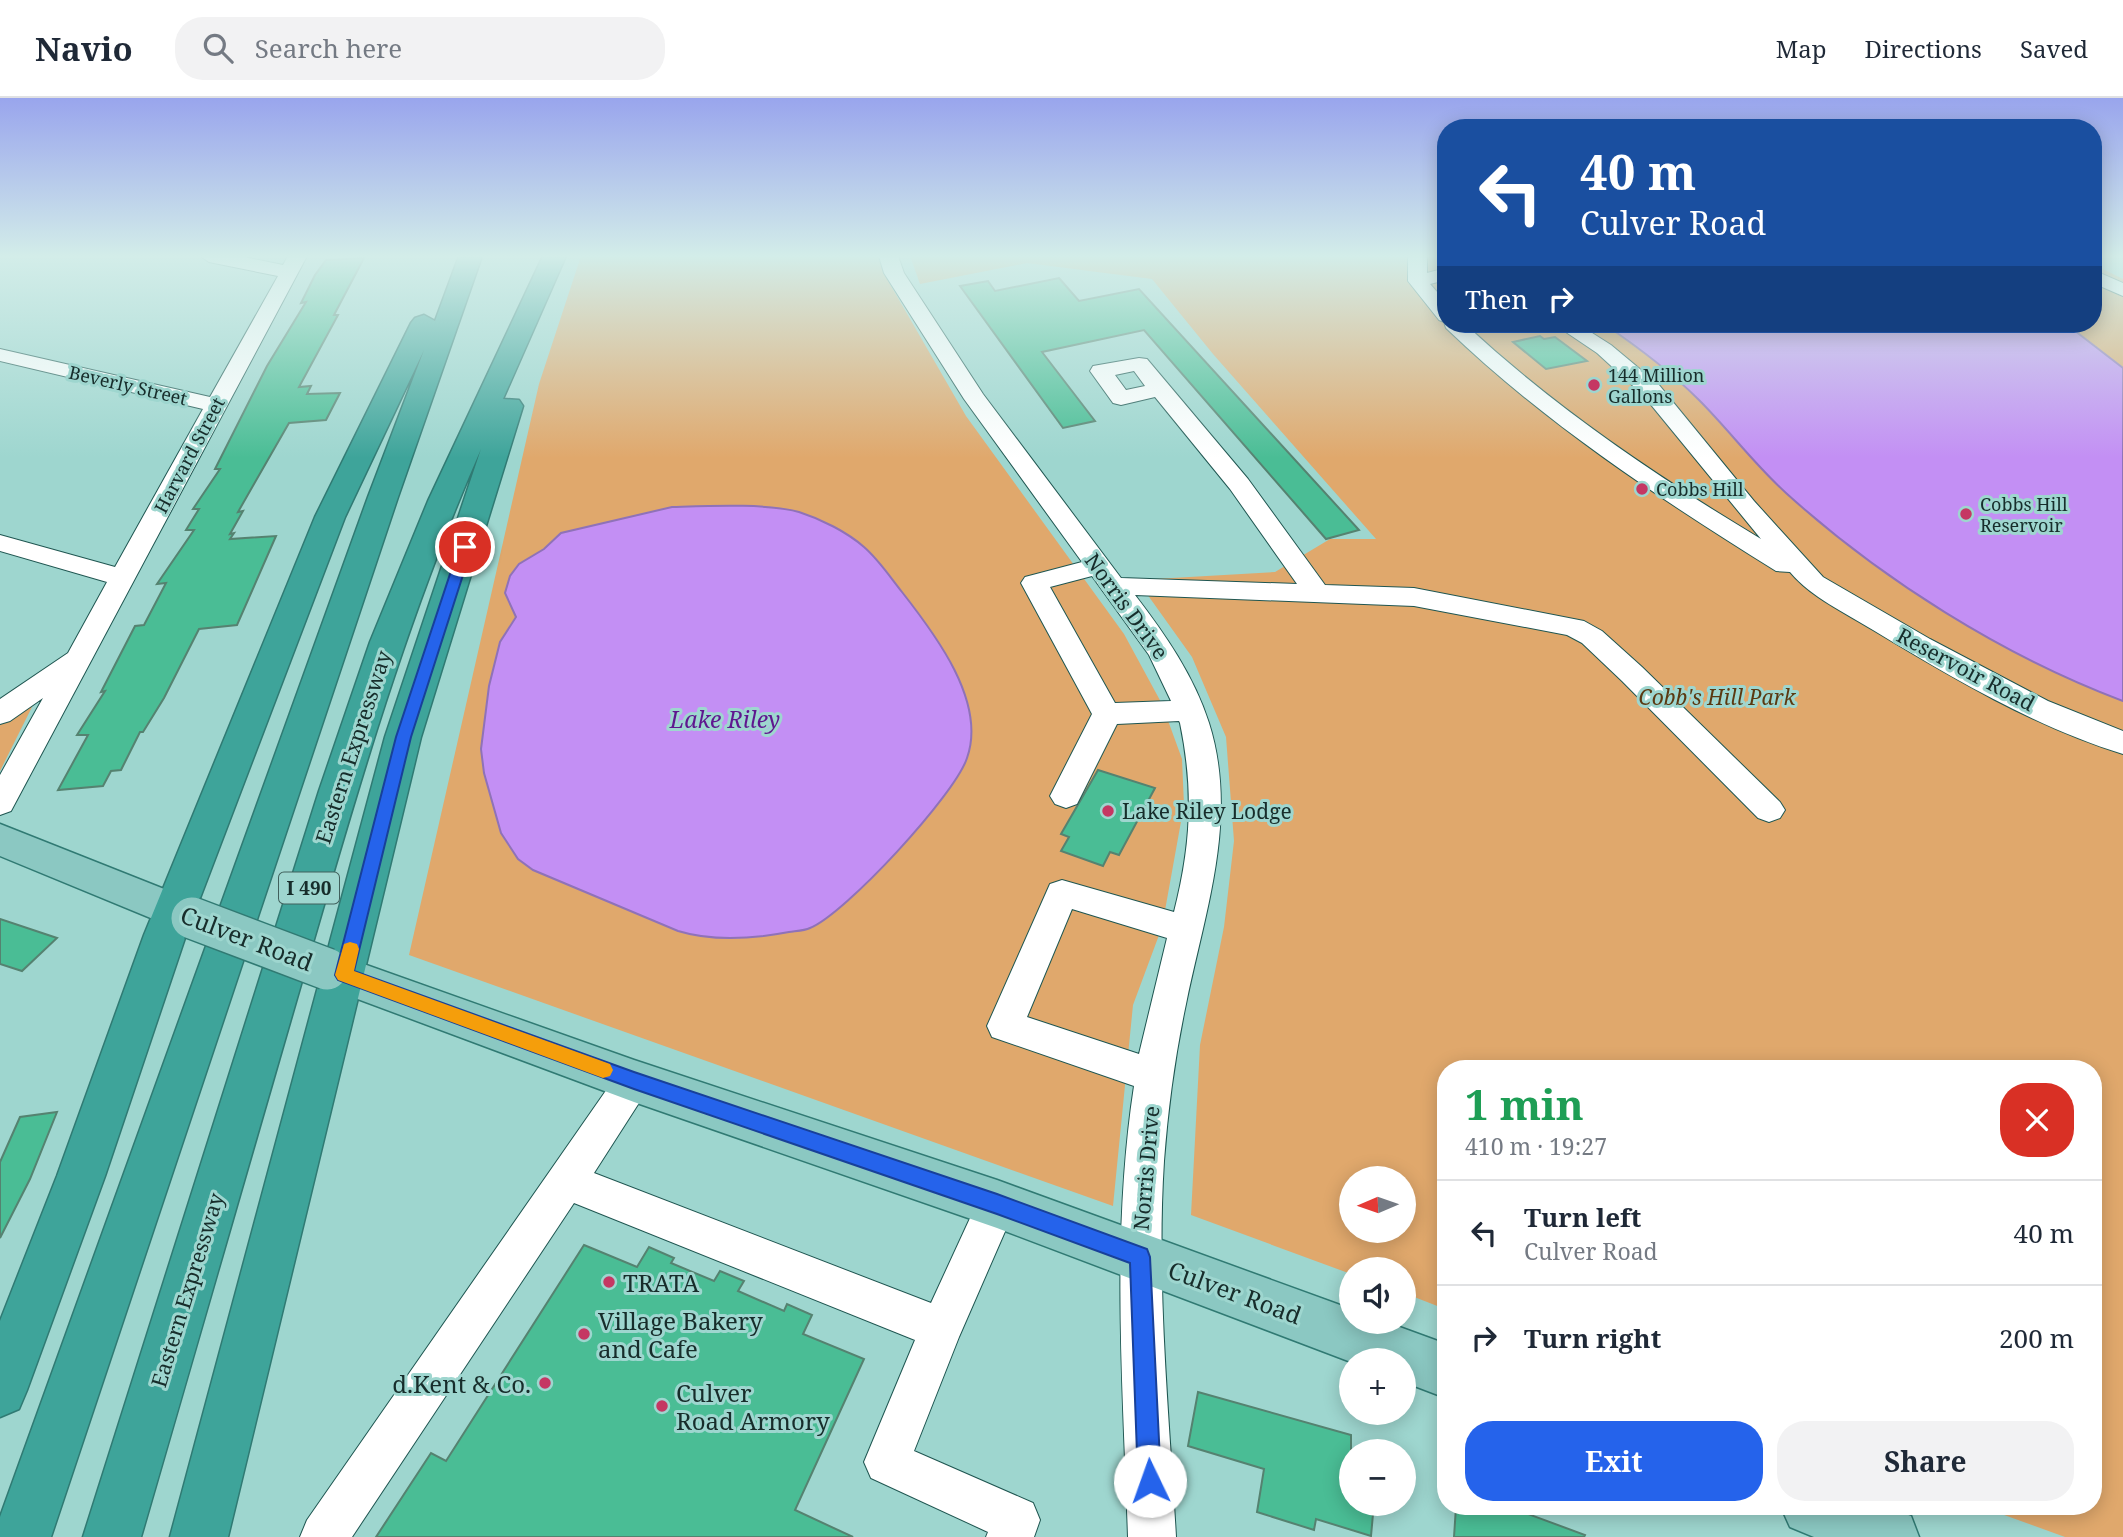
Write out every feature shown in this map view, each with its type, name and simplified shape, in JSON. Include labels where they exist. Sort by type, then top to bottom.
[{"type":"highway","points":[[0,1390],[184,914],[340,494],[425,323]]},
{"type":"highway","name":"I 490","points":[[22,1537],[383,497],[446,323]]},
{"type":"highway","name":"Eastern Expressway","points":[[112,1537],[334,805],[387,642],[443,501],[524,323]]},
{"type":"highway","points":[[199,1537],[335,972],[403,737],[534,323]]},
{"type":"main road","name":"Culver Road","points":[[0,839],[335,972],[634,1081],[997,1204],[1437,1368]]},
{"type":"main road","points":[[1831,1515],[1890,1537]]},
{"type":"street","name":"Harvard Street","points":[[0,803],[83,655],[260,323]]},
{"type":"street","name":"Norris Drive","points":[[925,323],[956,373],[1149,629],[1172,667],[1200,748],[1206,810],[1196,888],[1166,1011],[1154,1076],[1141,1214],[1140,1257],[1152,1537]]},
{"type":"street","name":"Reservoir Road","points":[[1462,333],[1502,371],[1662,490],[1920,646],[2026,702],[2123,743]]},
{"type":"street","name":"Reservoir Road","points":[[1578,333],[1604,349],[1651,390],[1745,506],[1814,583]]},
{"type":"street","name":"Beverly Street","points":[[0,355],[215,405]]},
{"type":"street","points":[[1159,389],[1239,484],[1318,594]]},
{"type":"street","points":[[1700,513],[1745,506]]},
{"type":"street","points":[[0,543],[123,578]]},
{"type":"street","points":[[1107,714],[1034,583],[1107,576],[1318,594],[1414,597],[1574,627],[1592,637],[1769,810]]},
{"type":"street","name":"Harvard Street","points":[[0,714],[83,655]]},
{"type":"street","points":[[1107,714],[1189,710]]},
{"type":"street","points":[[1066,796],[1107,714]]},
{"type":"street","points":[[1154,1076],[1005,1026],[1062,893],[1186,930]]},
{"type":"street","points":[[324,1537],[634,1081]]},
{"type":"street","points":[[566,1181],[941,1329]]},
{"type":"street","points":[[997,1204],[941,1329],[887,1462],[1016,1520],[1010,1537]]},
{"type":"green space","points":[[559,323],[912,323],[966,416],[1124,634],[1162,704],[1182,759],[1184,805],[1162,927],[1133,1005],[1113,1206],[409,955],[539,384]]},
{"type":"green space","name":"Cobb's Hill Park","points":[[1188,323],[1437,323],[1437,333],[2102,333],[2102,323],[2123,323],[2123,1537],[2065,1537],[2004,1515],[2102,1515],[2102,1060],[1437,1060],[1437,1306],[1416,1298],[1416,1257],[1339,1257],[1339,1270],[1191,1215],[1200,1045],[1224,927],[1234,841],[1226,737],[1192,657],[1137,580],[1275,572],[1330,539],[1376,539]]},
{"type":"green space","points":[[31,702],[34,703],[0,771],[0,725]]},
{"type":"water","name":"Cobbs Hill Reservoir","points":[[1616,333],[2078,333],[2123,368],[2123,701],[2033,662],[1903,585],[1823,525],[1786,493],[1710,411],[1677,379]]},
{"type":"water","name":"Lake Riley","points":[[736,506],[786,509],[816,518],[850,536],[875,557],[929,628],[964,692],[970,714],[971,737],[967,758],[958,775],[921,824],[872,878],[848,901],[808,929],[733,938],[705,937],[678,931],[533,870],[518,859],[501,833],[484,773],[481,749],[489,686],[500,642],[516,617],[505,593],[510,576],[519,564],[544,549],[561,533],[672,507]]},
{"type":"building","points":[[293,323],[334,323],[299,387],[311,386],[307,394],[340,393],[326,420],[289,423],[238,512],[243,511],[230,534],[234,533],[230,539],[276,536],[237,625],[199,629],[164,698],[143,732],[140,732],[121,770],[111,771],[103,786],[58,790],[88,735],[77,735],[105,691],[101,692],[135,626],[144,625],[166,583],[157,584],[194,530],[186,530],[199,509],[193,509],[220,469],[215,469],[267,366]]},
{"type":"building","points":[[987,323],[1170,323],[1359,530],[1326,539],[1144,330],[1042,352],[1095,421],[1063,428]]},
{"type":"building","points":[[1540,336],[1544,339],[1555,337],[1587,361],[1546,369],[1513,342]]},
{"type":"building","name":"Lake Riley Lodge","points":[[1098,770],[1155,788],[1119,855],[1110,852],[1103,866],[1061,851],[1069,837],[1061,834]]},
{"type":"building","points":[[0,919],[57,938],[22,971],[0,964]]},
{"type":"building","points":[[57,1112],[30,1179],[0,1238],[0,1162],[20,1117]]},
{"type":"building","name":"Culver Road Armory","points":[[584,1245],[637,1267],[649,1247],[674,1258],[671,1263],[714,1281],[720,1271],[744,1281],[738,1291],[784,1311],[787,1304],[812,1315],[803,1334],[864,1359],[795,1510],[853,1537],[376,1537],[431,1453],[446,1461]]},
{"type":"building","points":[[1198,1392],[1351,1435],[1351,1439],[1339,1439],[1339,1516],[1373,1516],[1371,1536],[1316,1519],[1314,1530],[1257,1512],[1264,1469],[1188,1446]]},
{"type":"building","points":[[1455,1515],[1531,1515],[1585,1535],[1584,1537],[1454,1537]]},
{"type":"slow traffic","points":[[350,949],[344,975],[603,1070]]},
{"type":"place","name":"144 Million Gallons","points":[[1594,385]]},
{"type":"place","name":"Cobbs Hill","points":[[1642,489]]},
{"type":"place","name":"Cobbs Hill Reservoir","points":[[1966,514]]},
{"type":"place","name":"Lake Riley Lodge","points":[[1108,811]]},
{"type":"place","name":"TRATA","points":[[609,1282]]},
{"type":"place","name":"Village Bakery and Cafe","points":[[584,1334]]},
{"type":"place","name":"d.Kent & Co.","points":[[545,1383]]},
{"type":"place","name":"Culver Road Armory","points":[[662,1406]]},
{"type":"route","points":[[465,547],[403,737],[344,975],[634,1081],[997,1204],[1140,1257],[1150,1481]]}]
